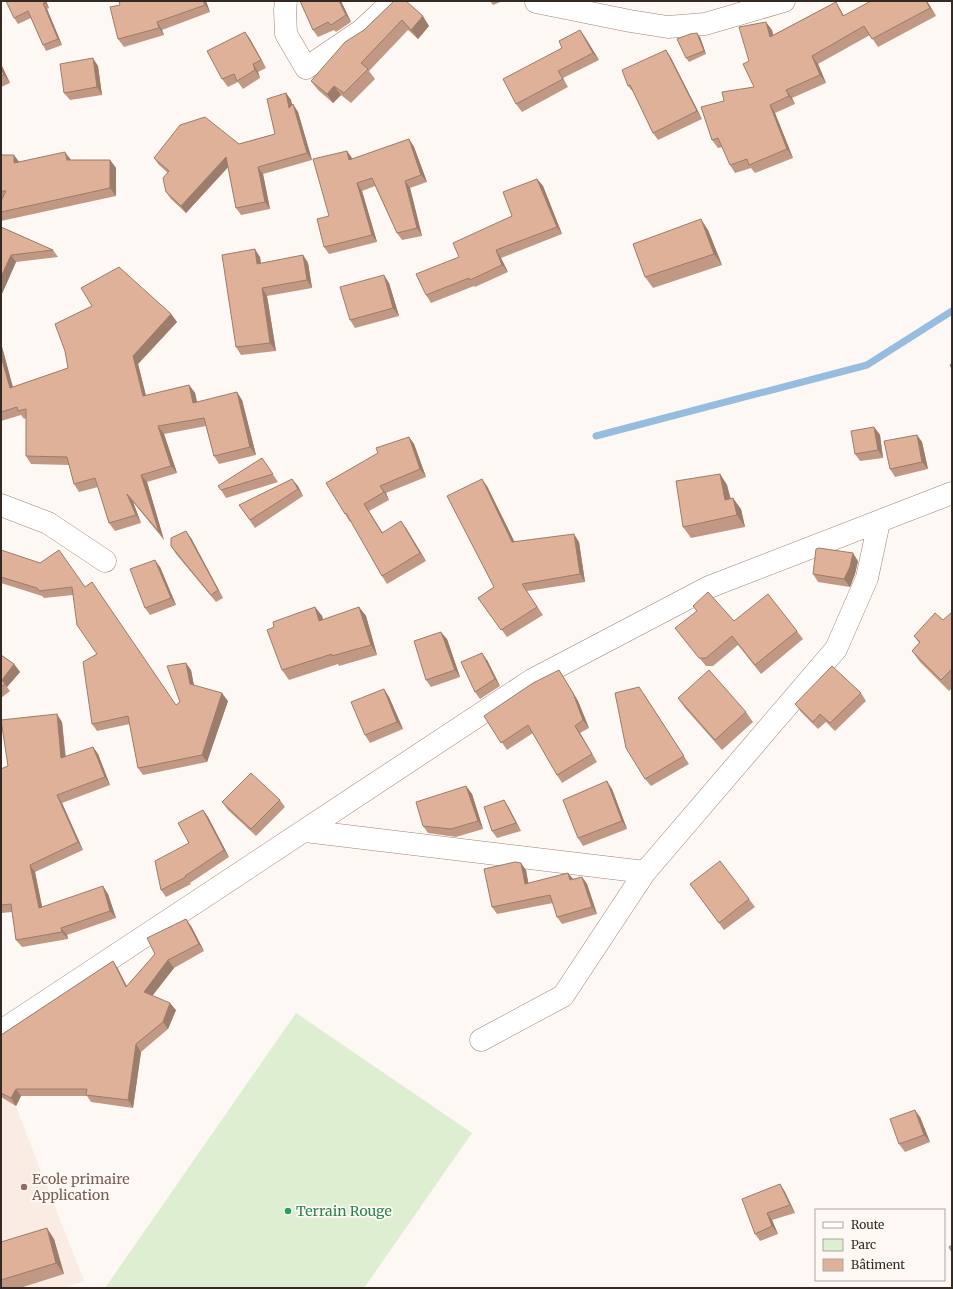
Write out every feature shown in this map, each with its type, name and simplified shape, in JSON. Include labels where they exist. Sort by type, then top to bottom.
[{"type":"street","points":[[286,1],[286,34],[306,68],[362,30],[393,1]]},
{"type":"street","points":[[536,2],[668,27],[705,24],[784,1]]},
{"type":"street","points":[[1,1031],[532,680],[709,587],[952,493]]},
{"type":"street","points":[[1,505],[48,523],[105,561]]},
{"type":"street","points":[[482,1040],[562,996],[645,872],[836,649],[867,578],[879,522]]},
{"type":"street","points":[[305,831],[645,872]]},
{"type":"shaded area","name":"Ecole primaire Application","points":[[9,1089],[84,1281],[65,1288],[1,1288],[1,1092]]},
{"type":"green space","name":"Terrain Rouge","points":[[296,1013],[472,1133],[364,1288],[105,1288]]},
{"type":"building","points":[[6,1],[44,1],[45,3],[43,3],[58,39],[43,45],[28,11],[14,18]]},
{"type":"building","points":[[119,1],[203,1],[205,5],[157,22],[159,28],[118,39],[110,7],[120,5]]},
{"type":"building","points":[[300,1],[339,1],[346,15],[331,25],[328,22],[313,30]]},
{"type":"building","points":[[394,1],[406,1],[423,16],[411,30],[402,20],[361,63],[368,69],[344,93],[334,86],[327,94],[311,81],[345,42],[364,30]]},
{"type":"building","points":[[871,1],[926,1],[930,8],[872,39],[864,26],[812,56],[820,75],[786,90],[789,96],[770,105],[787,149],[749,165],[747,159],[730,165],[718,138],[712,140],[701,107],[724,101],[722,92],[754,87],[743,64],[749,61],[739,27],[766,22],[770,37],[836,2],[843,16]]},
{"type":"building","points":[[580,30],[593,53],[558,71],[563,79],[516,104],[503,79],[562,48],[559,41]]},
{"type":"building","points":[[245,32],[261,60],[253,64],[255,70],[237,81],[234,74],[222,79],[207,51]]},
{"type":"building","points":[[697,33],[704,51],[686,58],[677,39]]},
{"type":"building","points":[[666,50],[697,111],[653,133],[630,85],[628,86],[622,70]]},
{"type":"building","points":[[93,58],[97,87],[64,93],[60,64]]},
{"type":"building","points":[[1,68],[4,75],[1,76]]},
{"type":"building","points":[[286,93],[289,108],[293,104],[307,153],[258,167],[265,202],[236,208],[226,157],[181,206],[166,192],[163,178],[169,171],[154,158],[180,125],[205,117],[239,144],[275,134],[267,99]]},
{"type":"building","points":[[409,139],[421,175],[405,181],[417,228],[397,233],[372,178],[357,183],[372,235],[324,247],[317,219],[329,216],[313,159],[347,151],[349,160]]},
{"type":"building","points":[[65,152],[67,160],[110,160],[110,188],[1,212],[1,201],[6,191],[1,191],[1,155],[14,155],[14,163]]},
{"type":"building","points":[[537,179],[557,227],[496,250],[502,265],[470,280],[469,278],[426,295],[416,274],[459,257],[453,243],[512,216],[503,192]]},
{"type":"building","points":[[701,219],[714,254],[645,277],[633,244]]},
{"type":"building","points":[[1,227],[53,250],[11,255],[1,277]]},
{"type":"building","points":[[255,249],[257,264],[303,255],[307,280],[262,288],[270,343],[236,347],[222,255]]},
{"type":"building","points":[[119,267],[171,314],[133,356],[143,396],[189,385],[193,403],[237,392],[250,447],[214,456],[204,418],[158,426],[171,466],[141,475],[159,532],[127,494],[136,515],[109,523],[95,478],[74,484],[67,457],[26,456],[26,409],[18,411],[17,407],[1,412],[1,356],[10,388],[68,368],[65,351],[55,324],[92,306],[81,288]]},
{"type":"building","points":[[384,275],[393,308],[350,320],[340,287]]},
{"type":"building","points":[[874,427],[878,450],[855,454],[851,431]]},
{"type":"building","points":[[917,435],[922,462],[890,469],[884,441]]},
{"type":"building","points":[[409,437],[420,469],[380,486],[384,492],[364,504],[382,533],[401,521],[420,553],[382,576],[346,513],[345,514],[326,483],[378,453],[376,448]]},
{"type":"building","points":[[262,458],[273,474],[221,490],[218,486]]},
{"type":"building","points":[[720,474],[725,500],[733,498],[737,515],[683,527],[676,481]]},
{"type":"building","points":[[292,479],[298,489],[250,520],[239,505]]},
{"type":"building","points":[[482,479],[512,542],[574,534],[580,574],[522,584],[537,607],[501,630],[478,598],[494,587],[447,496]]},
{"type":"building","points":[[186,531],[218,590],[211,595],[171,546],[171,538]]},
{"type":"building","points":[[819,548],[853,553],[850,567],[844,579],[813,574],[816,549]]},
{"type":"building","points":[[1,550],[40,563],[59,550],[85,587],[92,582],[176,705],[180,702],[167,666],[186,663],[190,684],[222,693],[202,755],[138,768],[128,716],[92,724],[83,662],[97,654],[77,625],[72,587],[39,591],[37,588],[1,577]]},
{"type":"building","points":[[155,560],[171,598],[145,608],[130,569]]},
{"type":"building","points":[[708,592],[734,621],[768,594],[797,631],[755,665],[732,636],[706,658],[699,658],[675,628],[697,611],[693,606]]},
{"type":"building","points":[[315,607],[319,621],[359,607],[371,645],[332,656],[332,654],[282,670],[267,630],[274,627],[273,622]]},
{"type":"building","points":[[935,613],[943,620],[951,613],[952,614],[952,669],[941,680],[912,651],[920,642],[914,636]]},
{"type":"building","points":[[441,632],[455,670],[426,680],[414,641]]},
{"type":"building","points":[[482,653],[495,679],[475,692],[461,662]]},
{"type":"building","points":[[1,655],[14,664],[2,680],[5,684],[1,687]]},
{"type":"building","points":[[832,666],[861,693],[830,723],[820,714],[813,722],[795,704]]},
{"type":"building","points":[[559,670],[573,693],[583,720],[575,726],[592,754],[557,775],[528,725],[501,743],[484,716],[533,683]]},
{"type":"building","points":[[709,670],[746,712],[715,740],[678,698]]},
{"type":"building","points":[[639,687],[684,756],[645,779],[626,748],[615,693]]},
{"type":"building","points":[[384,689],[397,722],[365,735],[351,702]]},
{"type":"building","points":[[57,714],[61,758],[93,747],[105,777],[57,795],[78,842],[30,865],[39,908],[103,886],[110,911],[61,928],[62,932],[16,940],[11,904],[1,905],[1,769],[8,766],[1,720]]},
{"type":"building","points":[[251,773],[280,800],[251,829],[222,802]]},
{"type":"building","points":[[607,781],[622,821],[578,838],[563,800]]},
{"type":"building","points":[[466,786],[478,821],[451,829],[423,826],[416,802]]},
{"type":"building","points":[[504,800],[516,823],[492,831],[484,807]]},
{"type":"building","points":[[203,810],[224,850],[185,876],[186,877],[161,890],[155,861],[189,843],[178,823]]},
{"type":"building","points":[[720,861],[749,899],[719,923],[690,884]]},
{"type":"building","points":[[515,862],[521,863],[525,884],[568,873],[570,880],[582,877],[592,907],[557,917],[550,895],[492,907],[484,869]]},
{"type":"building","points":[[186,919],[199,944],[168,960],[144,992],[170,1003],[163,1022],[136,1044],[128,1100],[86,1095],[87,1089],[16,1089],[11,1098],[1,1093],[1,1035],[113,961],[126,987],[155,954],[147,938]]},
{"type":"building","points":[[915,1110],[924,1135],[899,1144],[890,1119]]},
{"type":"building","points":[[780,1184],[790,1205],[767,1213],[772,1226],[755,1234],[742,1199]]},
{"type":"building","points":[[47,1228],[56,1263],[1,1280],[1,1242]]},
{"type":"building","points":[[952,1245],[952,1252],[949,1247]]},
{"type":"waterway","points":[[596,436],[867,365],[952,311]]},
{"type":"place","name":"Ecole primaire Application","points":[[24,1187]]},
{"type":"place","name":"Terrain Rouge","points":[[288,1211]]}]
